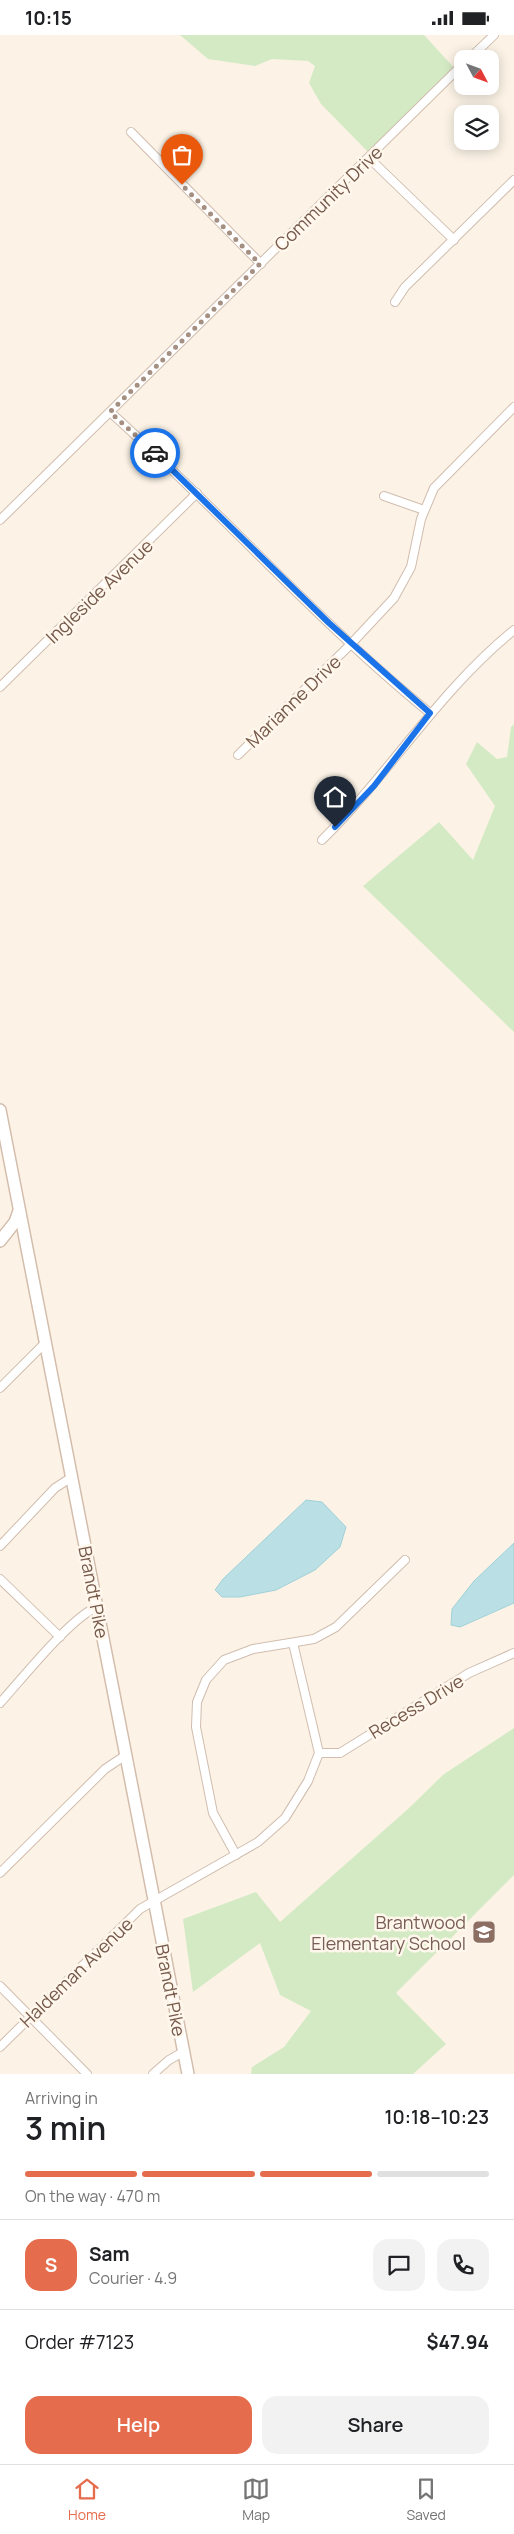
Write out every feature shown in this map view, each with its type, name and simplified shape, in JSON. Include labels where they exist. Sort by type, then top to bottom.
[{"type":"main road","name":"Brandt Pike","points":[[0,1111],[188,2074]]},
{"type":"main road","points":[[0,1241],[15,1222],[19,1211]]},
{"type":"street","points":[[478,50],[494,35]]},
{"type":"street","name":"Community Drive","points":[[0,520],[454,73]]},
{"type":"street","points":[[131,132],[260,264]]},
{"type":"street","points":[[369,158],[454,240]]},
{"type":"street","points":[[395,302],[405,287],[514,180]]},
{"type":"street","name":"Marianne Drive","points":[[238,755],[351,644],[394,598],[404,583],[411,567],[424,510],[434,488],[444,475],[514,407]]},
{"type":"street","points":[[110,412],[197,493],[351,644],[430,713]]},
{"type":"street","name":"Ingleside Avenue","points":[[0,687],[197,493]]},
{"type":"street","points":[[384,495],[424,510]]},
{"type":"street","points":[[322,841],[374,786],[430,713],[476,663],[514,630]]},
{"type":"street","points":[[0,1388],[45,1343]]},
{"type":"street","points":[[0,1546],[55,1488],[72,1477]]},
{"type":"street","points":[[236,1855],[213,1813],[196,1727],[197,1702],[206,1680],[224,1660],[253,1649],[314,1639],[336,1627],[405,1561]]},
{"type":"street","points":[[0,1579],[60,1637]]},
{"type":"street","points":[[0,1703],[60,1637],[81,1617],[96,1607]]},
{"type":"street","points":[[293,1643],[318,1753]]},
{"type":"street","name":"Recess Drive","points":[[318,1753],[340,1753],[469,1673],[514,1653]]},
{"type":"street","name":"Haldeman Avenue","points":[[0,2047],[140,1909],[258,1843],[284,1818],[308,1781],[318,1753]]},
{"type":"street","points":[[0,1873],[105,1769],[126,1755]]},
{"type":"street","points":[[0,1986],[87,2074]]},
{"type":"street","points":[[153,2074],[169,2060],[183,2052]]},
{"type":"green space","points":[[180,35],[424,35],[454,68],[454,74],[371,155],[321,104],[309,83],[315,66],[308,61],[272,59],[255,66],[208,59]]},
{"type":"green space","points":[[514,724],[514,1032],[363,886],[439,822],[473,860],[495,806],[466,764],[477,742],[497,759],[507,757],[511,727]]},
{"type":"green space","points":[[514,1728],[514,1875],[396,1993],[446,2044],[413,2074],[251,2074],[252,2067],[284,2047],[311,2011],[280,1995],[260,1943],[193,1992],[183,1919],[256,1892],[280,1922],[408,1809],[444,1774]]},
{"type":"water","points":[[306,1500],[322,1502],[346,1527],[340,1547],[315,1570],[276,1590],[240,1597],[222,1597],[215,1590],[223,1579]]},
{"type":"water","points":[[514,1543],[514,1603],[460,1627],[451,1625],[452,1609],[474,1581]]},
{"type":"way so far","points":[[155,453],[110,412],[260,264],[182,185]]},
{"type":"place","name":"Brantwood Elementary School","points":[[484,1932]]},
{"type":"route","points":[[155,453],[329,623],[412,699],[430,713],[374,786],[335,827]]}]
